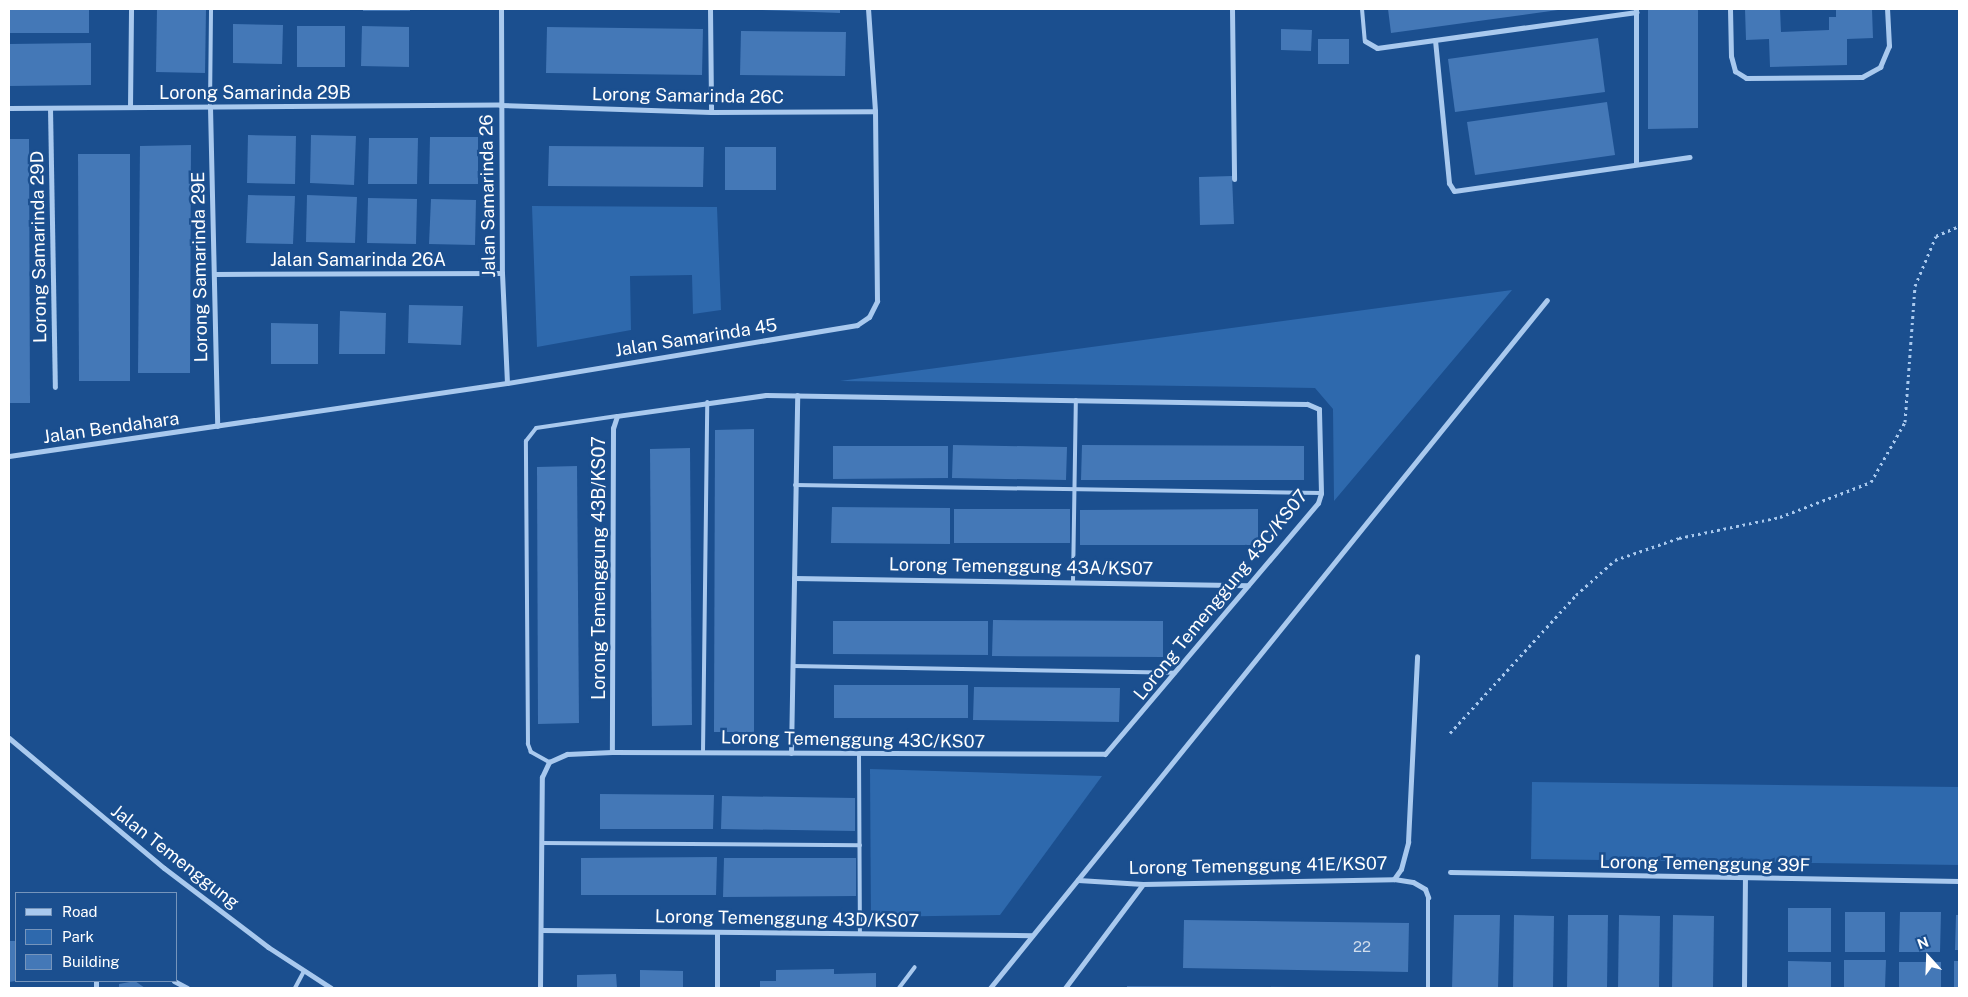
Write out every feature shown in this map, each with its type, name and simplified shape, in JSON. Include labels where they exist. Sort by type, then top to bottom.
[{"type":"street","points":[[130,107],[131,9]]},
{"type":"street","name":"Jalan Samarinda 26","points":[[501,9],[502,272],[507,383]]},
{"type":"street","points":[[710,9],[711,112]]},
{"type":"street","name":"Jalan Samarinda 45","points":[[218,426],[507,383],[857,326],[870,317],[877,301],[875,111],[868,9]]},
{"type":"street","points":[[1232,9],[1234,179]]},
{"type":"street","points":[[1730,9],[1731,56],[1735,71],[1746,78],[1862,77],[1880,67],[1889,46],[1887,9]]},
{"type":"street","points":[[1365,41],[1378,48],[1636,10],[1636,164]]},
{"type":"street","points":[[1435,40],[1448,183],[1454,190],[1690,157]]},
{"type":"street","name":"Lorong Samarinda 29B","points":[[9,108],[500,105]]},
{"type":"street","name":"Lorong Samarinda 26C","points":[[500,105],[711,112],[875,111]]},
{"type":"street","name":"Lorong Samarinda 29E","points":[[210,107],[218,426]]},
{"type":"street","name":"Lorong Samarinda 29D","points":[[50,108],[55,387]]},
{"type":"street","name":"Jalan Samarinda 26A","points":[[214,274],[502,272]]},
{"type":"street","points":[[990,988],[1547,300]]},
{"type":"street","points":[[792,753],[797,395]]},
{"type":"street","name":"Lorong Temenggung 43C/KS07","points":[[549,762],[567,754],[612,752],[1096,757],[1115,746],[1318,503],[1321,493],[1319,409],[1307,404],[797,395]]},
{"type":"street","name":"Lorong Temenggung 43B/KS07","points":[[612,752],[613,428],[617,416],[706,402],[797,395]]},
{"type":"street","name":"Jalan Bendahara","points":[[9,456],[218,426]]},
{"type":"street","name":"Lorong Temenggung 43A/KS07","points":[[794,578],[1248,585]]},
{"type":"street","name":"Lorong Temenggung 41E/KS07","points":[[1078,880],[1143,884],[1394,879],[1401,869],[1408,842],[1417,656]]},
{"type":"street","name":"Jalan Temenggung","points":[[9,738],[164,868],[304,971],[331,988]]},
{"type":"street","points":[[540,988],[542,777],[549,762]]},
{"type":"street","name":"Lorong Temenggung 39F","points":[[1450,872],[1744,879],[1959,881]]},
{"type":"street","points":[[1394,879],[1413,882],[1425,889],[1428,897]]},
{"type":"street","points":[[1744,879],[1744,988]]},
{"type":"street","points":[[1065,988],[1143,884]]},
{"type":"street","name":"Lorong Temenggung 43D/KS07","points":[[541,930],[1032,935]]},
{"type":"street","points":[[716,933],[717,988]]},
{"type":"street","points":[[176,982],[187,988]]},
{"type":"lane","points":[[210,107],[211,9]]},
{"type":"lane","points":[[1362,9],[1365,41]]},
{"type":"lane","points":[[1073,582],[1076,400]]},
{"type":"lane","points":[[703,752],[706,402]]},
{"type":"lane","points":[[549,762],[531,752],[528,744],[526,442],[536,428],[617,416]]},
{"type":"lane","points":[[796,485],[1075,491],[1321,493]]},
{"type":"lane","points":[[793,666],[1175,673]]},
{"type":"lane","points":[[859,754],[860,934]]},
{"type":"lane","points":[[542,843],[860,845]]},
{"type":"lane","points":[[1428,897],[1428,988]]},
{"type":"lane","points":[[899,988],[915,967]]},
{"type":"lane","points":[[295,988],[304,971]]},
{"type":"path","points":[[1450,733],[1576,595],[1615,560],[1679,538],[1780,517],[1871,482],[1905,422],[1915,286],[1936,236],[1959,226]]},
{"type":"green space","points":[[532,206],[717,207],[721,310],[693,314],[692,275],[630,276],[631,330],[537,347]]},
{"type":"green space","points":[[1512,290],[1334,501],[1333,409],[1315,388],[840,381]]},
{"type":"green space","points":[[870,769],[1102,776],[1000,915],[871,917]]},
{"type":"green space","points":[[1532,782],[1959,787],[1959,865],[1531,859]]},
{"type":"building","points":[[9,9],[89,9],[89,33],[9,33]]},
{"type":"building","points":[[157,9],[206,9],[205,73],[156,72]]},
{"type":"building","points":[[363,9],[410,9],[410,11],[363,11]]},
{"type":"building","points":[[735,9],[840,9],[840,13]]},
{"type":"building","points":[[1388,9],[1558,9],[1558,10],[1391,33]]},
{"type":"building","points":[[1648,9],[1698,9],[1698,128],[1648,129]]},
{"type":"building","points":[[1745,9],[1780,9],[1781,32],[1829,30],[1829,17],[1836,17],[1836,9],[1872,9],[1873,38],[1847,39],[1847,65],[1770,67],[1769,39],[1746,40]]},
{"type":"building","points":[[233,24],[283,25],[282,64],[233,63]]},
{"type":"building","points":[[297,26],[345,26],[345,67],[297,67]]},
{"type":"building","points":[[362,26],[409,27],[409,67],[361,66]]},
{"type":"building","points":[[547,27],[703,29],[702,75],[546,73]]},
{"type":"building","points":[[1281,29],[1312,30],[1311,51],[1281,50]]},
{"type":"building","points":[[741,31],[846,32],[845,76],[740,75]]},
{"type":"building","points":[[1598,38],[1605,92],[1455,112],[1448,59]]},
{"type":"building","points":[[1318,39],[1349,39],[1349,64],[1318,64]]},
{"type":"building","points":[[91,43],[91,85],[9,86],[9,44]]},
{"type":"building","points":[[1607,102],[1615,155],[1475,175],[1467,122]]},
{"type":"building","points":[[248,135],[296,136],[295,184],[247,183]]},
{"type":"building","points":[[311,135],[356,136],[354,185],[310,183]]},
{"type":"building","points":[[430,137],[478,137],[478,184],[429,184]]},
{"type":"building","points":[[369,138],[418,138],[417,184],[368,184]]},
{"type":"building","points":[[9,139],[29,139],[30,403],[9,403]]},
{"type":"building","points":[[191,145],[190,373],[138,373],[140,146]]},
{"type":"building","points":[[549,146],[704,147],[703,187],[548,186]]},
{"type":"building","points":[[725,147],[776,147],[776,190],[725,190]]},
{"type":"building","points":[[78,154],[130,154],[130,381],[79,381]]},
{"type":"building","points":[[1232,176],[1234,224],[1200,225],[1199,177]]},
{"type":"building","points":[[248,195],[295,196],[293,244],[246,243]]},
{"type":"building","points":[[307,195],[357,197],[355,243],[306,242]]},
{"type":"building","points":[[368,198],[417,199],[416,244],[367,243]]},
{"type":"building","points":[[431,199],[476,200],[475,245],[429,244]]},
{"type":"building","points":[[409,305],[463,306],[461,345],[408,343]]},
{"type":"building","points":[[340,311],[386,313],[385,354],[339,354]]},
{"type":"building","points":[[271,323],[318,324],[318,364],[271,364]]},
{"type":"building","points":[[754,429],[754,732],[714,732],[715,430]]},
{"type":"building","points":[[953,445],[1067,447],[1066,480],[952,478]]},
{"type":"building","points":[[1082,445],[1304,446],[1304,480],[1081,480]]},
{"type":"building","points":[[833,446],[948,446],[948,478],[833,479]]},
{"type":"building","points":[[690,448],[692,725],[652,726],[650,449]]},
{"type":"building","points":[[577,466],[579,723],[538,724],[537,467]]},
{"type":"building","points":[[832,507],[950,508],[950,544],[831,543]]},
{"type":"building","points":[[954,509],[1070,509],[1070,543],[954,543]]},
{"type":"building","points":[[1258,509],[1258,545],[1080,545],[1080,510]]},
{"type":"building","points":[[993,620],[1163,621],[1163,657],[992,656]]},
{"type":"building","points":[[833,621],[988,621],[988,655],[833,654]]},
{"type":"building","points":[[834,685],[968,685],[968,718],[834,718]]},
{"type":"building","points":[[974,687],[1120,688],[1119,722],[973,720]]},
{"type":"building","points":[[600,794],[714,795],[713,829],[600,829]]},
{"type":"building","points":[[722,796],[855,798],[855,831],[721,829]]},
{"type":"building","points":[[717,857],[716,895],[581,895],[581,858]]},
{"type":"building","points":[[724,858],[856,858],[856,896],[723,897]]},
{"type":"building","points":[[1788,908],[1831,908],[1831,952],[1788,952]]},
{"type":"building","points":[[1845,912],[1885,912],[1885,952],[1845,952]]},
{"type":"building","points":[[1900,912],[1941,912],[1940,952],[1899,952]]},
{"type":"building","points":[[1454,915],[1500,915],[1498,988],[1452,988]]},
{"type":"building","points":[[1514,915],[1554,916],[1553,988],[1513,988]]},
{"type":"building","points":[[1568,915],[1608,915],[1607,988],[1567,988]]},
{"type":"building","points":[[1619,915],[1660,916],[1659,988],[1618,988]]},
{"type":"building","points":[[1673,915],[1714,916],[1713,988],[1672,988]]},
{"type":"building","points":[[1956,915],[1959,915],[1959,950],[1955,950]]},
{"type":"building","points":[[1184,920],[1409,923],[1408,972],[1183,968]]},
{"type":"building","points":[[9,941],[15,941],[15,981],[9,982]]},
{"type":"building","points":[[1844,960],[1886,960],[1885,988],[1844,988]]},
{"type":"building","points":[[1788,961],[1831,962],[1831,988],[1788,988]]},
{"type":"building","points":[[1954,961],[1959,961],[1959,988],[1954,988]]},
{"type":"building","points":[[1899,962],[1941,962],[1941,988],[1899,988]]},
{"type":"building","points":[[834,969],[834,974],[876,973],[876,988],[760,988],[760,981],[776,981],[776,970]]},
{"type":"building","points":[[640,970],[683,971],[683,988],[640,988]]},
{"type":"building","points":[[616,974],[617,988],[577,988],[577,975]]},
{"type":"building","points":[[136,982],[145,988],[119,988],[119,984]]},
{"type":"building","points":[[1127,986],[1292,987],[1292,988],[1127,988]]}]
